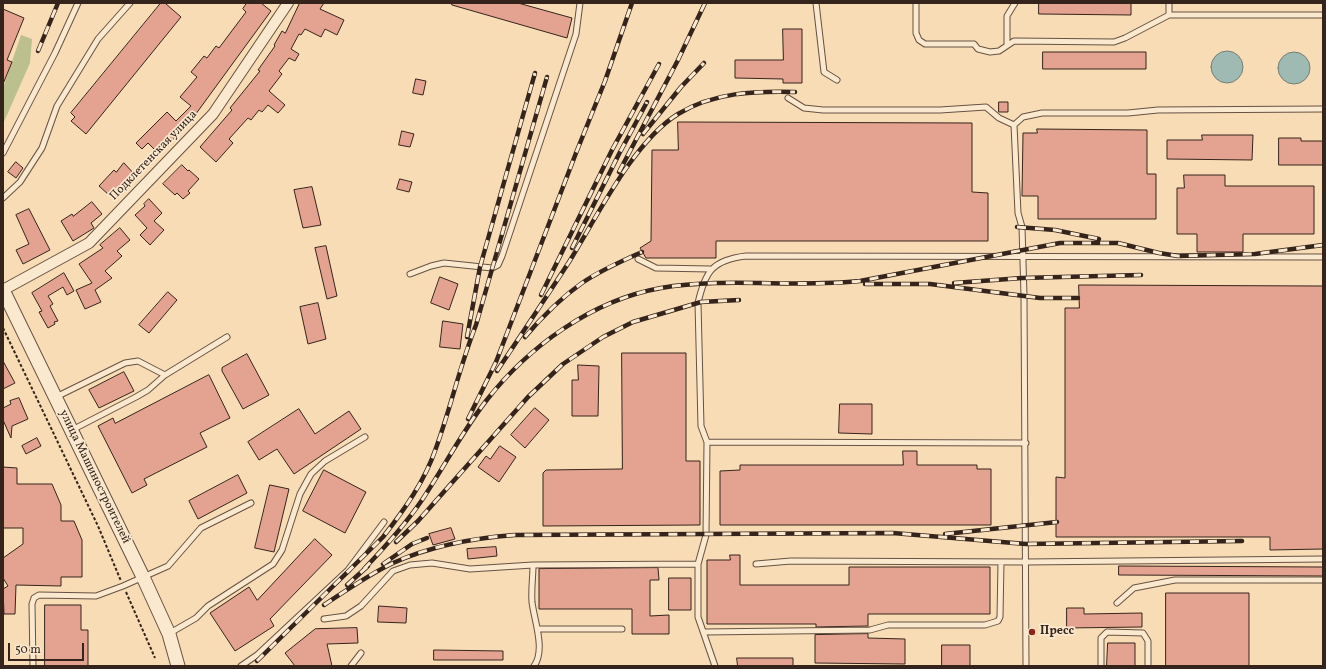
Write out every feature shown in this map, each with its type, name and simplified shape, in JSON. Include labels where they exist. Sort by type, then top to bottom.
[{"type":"street","name":"Подклетенская улица","points":[[3,290],[89,242],[213,114],[288,3]]},
{"type":"street","name":"улица Машиностроителей","points":[[3,290],[143,577],[169,634],[178,666]]},
{"type":"lane","points":[[3,153],[55,54],[78,3]]},
{"type":"lane","points":[[3,198],[20,182],[42,148],[57,106],[98,39],[130,3]]},
{"type":"lane","points":[[410,274],[444,263],[492,268],[498,265],[576,34],[580,3]]},
{"type":"lane","points":[[816,3],[824,72],[837,80]]},
{"type":"lane","points":[[916,3],[916,33],[919,40],[925,44],[974,44],[978,49],[990,52],[999,51],[1007,44],[1014,41],[1114,42],[1125,38],[1168,15],[1323,15]]},
{"type":"lane","points":[[1007,44],[1007,16],[1015,3]]},
{"type":"lane","points":[[1168,15],[1169,3]]},
{"type":"lane","points":[[788,98],[804,108],[823,110],[940,110],[986,107],[999,118],[1014,124]]},
{"type":"lane","points":[[1014,124],[1023,117],[1042,113],[1128,114],[1158,110],[1323,109]]},
{"type":"lane","points":[[1014,124],[1018,213],[1022,227],[1024,296],[1026,443],[1026,666]]},
{"type":"lane","points":[[638,259],[656,268],[710,269],[729,258],[746,256],[1022,255],[1323,257]]},
{"type":"lane","points":[[710,269],[702,284],[698,303],[701,426],[707,442],[706,535],[698,564],[698,617],[715,666]]},
{"type":"lane","points":[[71,430],[148,390],[165,375],[227,337]]},
{"type":"lane","points":[[55,397],[125,363],[138,361],[165,375]]},
{"type":"lane","points":[[169,634],[196,618],[208,606],[274,564],[282,550],[300,494],[311,474],[325,461],[365,437]]},
{"type":"lane","points":[[707,442],[1026,443]]},
{"type":"lane","points":[[33,666],[32,604],[34,598],[39,596],[96,596],[123,586],[168,566],[201,528],[251,503]]},
{"type":"lane","points":[[241,666],[257,655],[348,570],[384,522]]},
{"type":"lane","points":[[756,564],[791,561],[1026,562],[1323,559]]},
{"type":"lane","points":[[704,632],[870,630],[888,625],[985,625],[998,621],[1000,617],[1001,562]]},
{"type":"lane","points":[[324,619],[346,616],[361,606],[393,571],[410,565],[432,564],[470,569],[533,565],[698,564]]},
{"type":"lane","points":[[533,565],[532,602],[538,629],[538,661],[534,666]]},
{"type":"lane","points":[[1117,603],[1134,588],[1175,580],[1323,580]]},
{"type":"lane","points":[[538,629],[622,629]]},
{"type":"lane","points":[[1101,666],[1101,638],[1107,632],[1143,633],[1148,641],[1148,666]]},
{"type":"lane","points":[[351,666],[361,653]]},
{"type":"path","points":[[3,328],[98,526],[155,658]]},
{"type":"green space","points":[[21,35],[32,39],[30,63],[3,124],[3,88]]},
{"type":"water","points":[[1227,51],[1238,56],[1243,67],[1238,78],[1227,83],[1216,78],[1211,67],[1216,56]]},
{"type":"water","points":[[1294,52],[1303,55],[1307,59],[1310,68],[1307,77],[1303,81],[1294,84],[1285,81],[1281,77],[1278,68],[1281,59],[1285,55]]},
{"type":"building","points":[[161,3],[165,3],[181,17],[86,134],[71,121],[75,117],[71,113]]},
{"type":"building","points":[[247,3],[261,3],[271,11],[190,122],[159,154],[148,143],[142,149],[136,143],[167,112],[176,121],[191,106],[180,97],[197,77],[191,72],[204,56],[207,58],[216,46],[219,48],[246,12],[243,9]]},
{"type":"building","points":[[300,3],[324,3],[320,9],[344,20],[337,35],[325,29],[321,37],[305,29],[301,35],[299,34],[291,49],[299,54],[295,61],[289,58],[279,71],[282,74],[269,91],[285,105],[278,113],[268,105],[262,112],[259,110],[251,120],[248,118],[229,139],[233,143],[216,162],[200,147],[232,110],[230,108],[260,71],[258,70],[275,46],[274,45],[282,31],[285,33]]},
{"type":"building","points":[[452,3],[518,3],[572,18],[567,38],[452,5]]},
{"type":"building","points":[[1039,3],[1131,3],[1131,15],[1039,14]]},
{"type":"building","points":[[3,9],[24,18],[7,60],[12,62],[3,84]]},
{"type":"building","points":[[783,29],[802,29],[802,83],[783,83],[783,79],[735,78],[735,60],[783,60]]},
{"type":"building","points":[[1043,52],[1146,52],[1146,69],[1043,69]]},
{"type":"building","points":[[416,79],[426,81],[423,95],[413,93]]},
{"type":"building","points":[[999,102],[1008,102],[1008,112],[999,112]]},
{"type":"building","points":[[678,122],[972,123],[972,192],[988,193],[988,241],[716,241],[716,258],[646,258],[640,248],[651,241],[652,150],[678,150]]},
{"type":"building","points":[[1037,129],[1147,130],[1147,174],[1156,174],[1156,219],[1038,219],[1038,196],[1022,196],[1023,133],[1037,133]]},
{"type":"building","points":[[402,131],[414,134],[410,147],[399,145]]},
{"type":"building","points":[[1202,135],[1253,135],[1252,160],[1167,159],[1167,140],[1202,140]]},
{"type":"building","points":[[1279,138],[1301,138],[1301,141],[1323,141],[1323,165],[1279,165]]},
{"type":"building","points":[[16,162],[23,168],[16,178],[8,172]]},
{"type":"building","points":[[124,163],[136,176],[117,197],[112,192],[109,195],[99,186],[114,170],[116,172]]},
{"type":"building","points":[[182,165],[199,179],[188,191],[190,193],[183,199],[177,193],[175,195],[163,184]]},
{"type":"building","points":[[1184,175],[1225,175],[1225,186],[1314,186],[1314,234],[1243,234],[1243,252],[1197,252],[1197,234],[1177,234],[1177,188],[1184,188]]},
{"type":"building","points":[[400,179],[412,182],[409,192],[397,189]]},
{"type":"building","points":[[312,187],[321,225],[303,228],[294,190]]},
{"type":"building","points":[[149,199],[162,213],[154,221],[164,230],[150,245],[140,235],[147,228],[135,215],[145,206],[144,204]]},
{"type":"building","points":[[92,202],[102,214],[91,223],[94,228],[73,241],[61,221],[72,214],[73,216]]},
{"type":"building","points":[[29,209],[50,250],[23,264],[16,250],[29,244],[16,215]]},
{"type":"building","points":[[120,228],[130,240],[117,251],[122,256],[105,271],[112,278],[95,290],[101,302],[85,309],[76,290],[92,283],[79,264],[103,248],[100,245]]},
{"type":"building","points":[[326,246],[337,296],[327,299],[315,248]]},
{"type":"building","points":[[64,273],[74,291],[67,295],[63,287],[48,296],[53,304],[50,306],[58,321],[54,322],[55,324],[48,328],[39,312],[42,311],[32,293]]},
{"type":"building","points":[[440,277],[458,284],[449,310],[431,303]]},
{"type":"building","points":[[1079,285],[1323,286],[1323,549],[1270,550],[1270,537],[1056,537],[1056,477],[1065,478],[1065,308],[1079,308]]},
{"type":"building","points":[[168,292],[177,300],[149,333],[139,325]]},
{"type":"building","points":[[318,303],[326,339],[308,344],[300,307]]},
{"type":"building","points":[[443,321],[463,324],[460,349],[440,347]]},
{"type":"building","points":[[622,353],[686,353],[686,461],[700,461],[700,525],[543,526],[543,473],[546,470],[622,469]]},
{"type":"building","points":[[247,354],[269,395],[243,409],[222,371],[222,368]]},
{"type":"building","points":[[3,361],[15,383],[3,389]]},
{"type":"building","points":[[578,365],[599,366],[598,416],[572,416],[572,380],[578,380]]},
{"type":"building","points":[[124,372],[134,391],[99,408],[89,390]]},
{"type":"building","points":[[209,375],[230,418],[200,433],[207,447],[144,479],[147,485],[132,493],[98,426],[113,418],[115,423]]},
{"type":"building","points":[[19,398],[28,419],[12,426],[11,438],[3,420],[3,408],[11,404],[10,401]]},
{"type":"building","points":[[840,404],[872,404],[872,434],[839,433]]},
{"type":"building","points":[[535,408],[549,420],[525,448],[511,435]]},
{"type":"building","points":[[299,409],[315,434],[349,411],[361,429],[294,474],[277,449],[259,460],[248,442]]},
{"type":"building","points":[[37,438],[41,446],[26,454],[22,446]]},
{"type":"building","points":[[500,446],[516,457],[499,482],[478,467],[486,456],[490,459]]},
{"type":"building","points":[[903,451],[917,451],[917,465],[977,465],[977,469],[991,469],[991,525],[720,525],[720,471],[740,470],[740,465],[903,465]]},
{"type":"building","points":[[3,467],[17,468],[17,484],[52,484],[61,505],[61,521],[74,521],[82,540],[82,577],[61,577],[61,586],[16,585],[15,614],[4,614],[3,589],[8,586],[3,578],[3,558],[23,544],[23,528],[3,528]]},
{"type":"building","points":[[324,470],[366,492],[345,533],[303,511]]},
{"type":"building","points":[[238,475],[247,493],[198,519],[189,501]]},
{"type":"building","points":[[270,485],[289,489],[274,552],[255,548]]},
{"type":"building","points":[[451,528],[455,539],[433,545],[429,534]]},
{"type":"building","points":[[315,539],[332,555],[270,619],[274,626],[235,651],[210,613],[249,587],[257,600]]},
{"type":"building","points":[[496,547],[497,556],[468,559],[467,549]]},
{"type":"building","points":[[730,555],[740,555],[740,585],[849,585],[849,567],[990,567],[990,614],[868,614],[868,626],[816,627],[816,624],[707,624],[707,560],[730,560]]},
{"type":"building","points":[[1119,566],[1323,567],[1323,576],[1119,575]]},
{"type":"building","points":[[658,568],[659,580],[650,580],[650,616],[669,615],[669,634],[632,634],[632,609],[539,609],[539,569]]},
{"type":"building","points":[[669,578],[691,578],[691,610],[669,610]]},
{"type":"building","points":[[1166,593],[1249,593],[1249,666],[1166,666]]},
{"type":"building","points":[[45,605],[81,605],[81,630],[88,630],[88,666],[45,666]]},
{"type":"building","points":[[379,606],[407,608],[406,623],[378,622]]},
{"type":"building","points":[[1067,608],[1084,608],[1084,614],[1142,613],[1142,627],[1067,628]]},
{"type":"building","points":[[357,628],[358,643],[327,644],[332,666],[295,666],[285,653],[315,629]]},
{"type":"building","points":[[868,634],[868,638],[905,639],[905,664],[815,663],[815,635]]},
{"type":"building","points":[[1108,643],[1135,643],[1135,666],[1107,666]]},
{"type":"building","points":[[942,645],[970,645],[970,666],[942,666]]},
{"type":"building","points":[[434,650],[503,651],[503,660],[434,660]]},
{"type":"building","points":[[737,658],[793,658],[793,666],[738,666]]},
{"type":"railway","points":[[38,51],[58,3]]},
{"type":"railway","points":[[468,419],[496,362],[605,81],[632,3]]},
{"type":"railway","points":[[619,172],[678,60],[705,3]]},
{"type":"railway","points":[[643,134],[681,87],[704,63]]},
{"type":"railway","points":[[541,295],[612,150],[659,64]]},
{"type":"railway","points":[[467,337],[480,267],[535,73]]},
{"type":"railway","points":[[257,661],[383,537],[406,506],[426,472],[441,433],[465,355],[476,325],[547,77]]},
{"type":"railway","points":[[497,371],[569,262],[631,161],[662,127],[678,114],[706,101],[720,97],[735,94],[795,92]]},
{"type":"railway","points":[[572,248],[647,102]]},
{"type":"railway","points":[[1017,227],[1055,230],[1099,239]]},
{"type":"railway","points":[[364,569],[409,518],[477,413],[503,381],[521,362],[563,329],[586,315],[610,303],[635,294],[661,288],[710,283],[810,284],[860,281],[1060,243],[1118,243],[1178,256],[1255,254],[1323,245]]},
{"type":"railway","points":[[525,337],[552,308],[582,283],[619,262],[642,252]]},
{"type":"railway","points":[[954,283],[1022,278],[1141,275]]},
{"type":"railway","points":[[865,284],[930,284],[1040,298],[1078,298]]},
{"type":"railway","points":[[396,542],[418,521],[528,397],[563,364],[603,337],[633,322],[701,302],[739,300]]},
{"type":"railway","points":[[945,534],[1057,522]]},
{"type":"railway","points":[[324,605],[375,573],[407,557],[437,547],[484,538],[515,535],[893,533],[1026,544],[1242,541]]},
{"type":"railway","points":[[383,564],[412,544],[427,538]]},
{"type":"railway","points":[[347,585],[368,566]]},
{"type":"place","name":"Пресс","points":[[1032,632]]}]
